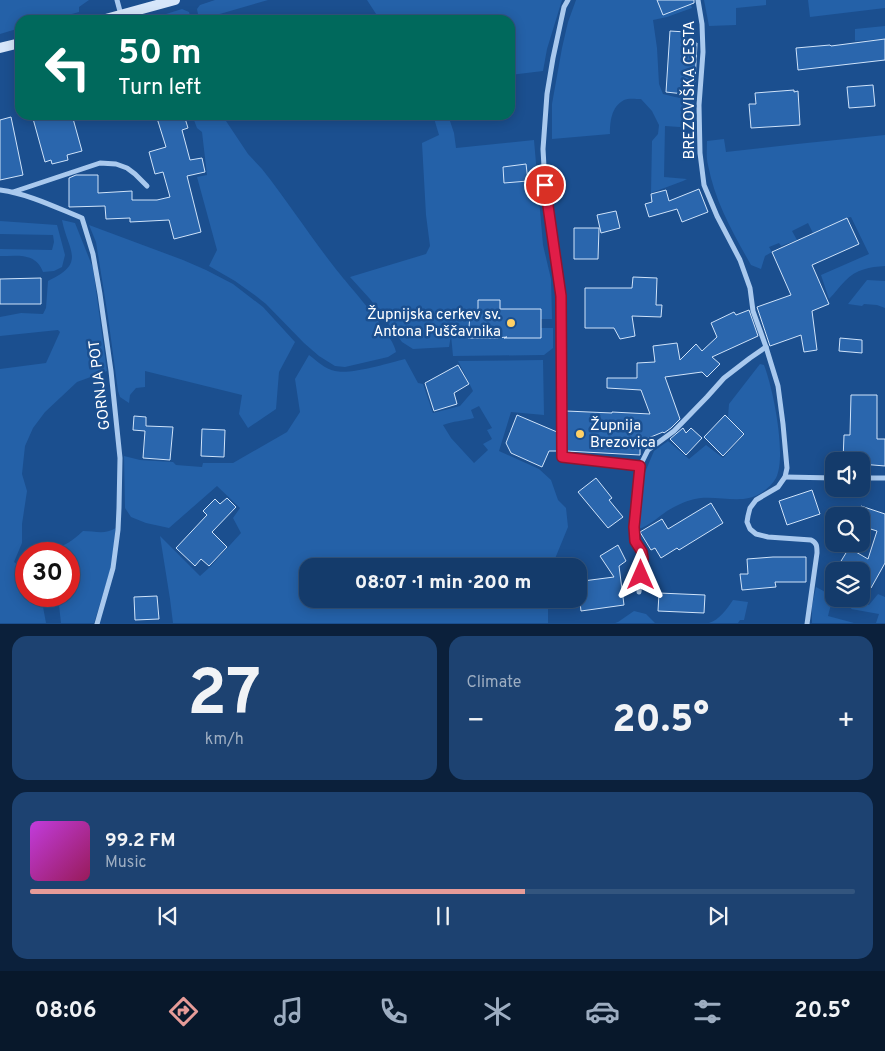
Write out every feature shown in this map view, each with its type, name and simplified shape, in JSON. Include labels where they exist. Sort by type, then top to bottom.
[{"type":"main road","points":[[121,15],[175,0]]},
{"type":"main road","points":[[0,48],[15,44]]},
{"type":"street","points":[[117,0],[121,15]]},
{"type":"street","points":[[568,0],[564,6],[548,85],[543,149],[545,185],[561,296],[562,457],[640,466]]},
{"type":"street","name":"BREZOVIŠKA CESTA","points":[[698,0],[702,14],[703,52],[699,105],[700,152],[704,185],[717,216],[740,260],[750,288],[753,311],[778,386],[787,468],[785,477]]},
{"type":"street","name":"GORNJA POT","points":[[13,192],[100,163],[116,164],[127,168],[147,186]]},
{"type":"street","name":"GORNJA POT","points":[[0,190],[13,192],[50,204],[82,218],[93,254],[111,371],[120,458],[119,508],[113,568],[97,624]]},
{"type":"street","points":[[639,592],[643,558],[642,552],[635,541],[634,527],[640,466],[648,450],[674,431],[724,378],[766,347]]},
{"type":"street","points":[[807,624],[818,547],[816,542],[756,534],[750,529],[747,522],[750,508],[756,500],[778,487],[785,477],[825,478]]},
{"type":"street","points":[[870,478],[885,478]]},
{"type":"shaded area","points":[[0,0],[89,0],[79,7],[79,12],[68,15],[15,15],[15,30],[0,34]]},
{"type":"shaded area","points":[[215,0],[268,0],[216,15],[198,15],[197,9],[200,5]]},
{"type":"shaded area","points":[[367,0],[562,0],[547,49],[543,71],[515,74],[515,15],[377,15]]},
{"type":"shaded area","points":[[576,0],[689,0],[692,8],[653,20],[659,84],[663,94],[694,100],[694,128],[665,126],[664,177],[687,179],[651,193],[652,141],[658,134],[659,125],[652,111],[641,99],[626,99],[616,107],[611,120],[610,134],[552,139],[552,104],[568,22]]},
{"type":"shaded area","points":[[704,0],[766,0],[766,5],[736,8],[736,25],[709,26]]},
{"type":"shaded area","points":[[808,0],[885,0],[885,8],[810,17]]},
{"type":"shaded area","points":[[182,9],[189,12],[190,15],[163,15]]},
{"type":"shaded area","points":[[885,26],[885,39],[855,41],[855,29]]},
{"type":"shaded area","points":[[194,120],[225,120],[248,154],[262,169],[326,256],[379,322],[396,352],[388,357],[345,367],[335,366],[319,356],[304,343],[256,296],[209,266],[217,250],[197,177],[207,175],[202,132],[197,128]]},
{"type":"shaded area","points":[[434,120],[450,120],[456,148],[534,140],[543,245],[551,279],[552,319],[541,319],[541,309],[500,309],[500,300],[478,300],[478,311],[470,316],[469,332],[477,338],[540,338],[541,328],[553,328],[553,348],[544,355],[453,356],[451,335],[449,347],[413,349],[402,342],[370,299],[350,277],[426,254],[430,246],[426,215],[422,143],[439,135]]},
{"type":"shaded area","points":[[885,135],[885,266],[859,271],[849,277],[829,299],[821,275],[869,254],[851,217],[813,233],[808,223],[792,231],[797,240],[781,246],[779,243],[769,247],[772,252],[765,256],[761,269],[751,265],[731,229],[715,192],[707,162],[707,141],[724,139],[726,152]]},
{"type":"shaded area","points":[[62,220],[75,223],[93,268],[107,371],[77,382],[45,412],[33,428],[25,446],[22,474],[27,491],[22,524],[22,542],[15,542],[15,607],[43,607],[46,623],[0,623],[0,369],[46,363],[60,332],[58,330],[0,336],[0,317],[21,313],[43,314],[46,308],[48,281],[60,274],[71,262],[72,255]]},
{"type":"shaded area","points":[[0,221],[57,225],[65,255],[62,267],[54,271],[43,272],[36,261],[31,258],[25,256],[0,256],[0,249],[52,250],[54,242],[53,235],[0,234]]},
{"type":"shaded area","points":[[89,225],[206,270],[233,284],[263,307],[295,342],[279,372],[276,409],[248,428],[239,414],[242,395],[145,371],[145,387],[136,388],[130,395],[129,403],[120,397],[96,242]]},
{"type":"shaded area","points":[[867,280],[885,281],[885,308],[877,305],[864,304],[862,306],[848,304]]},
{"type":"shaded area","points":[[309,355],[328,368],[342,372],[370,368],[405,359],[418,383],[423,384],[433,413],[460,406],[473,391],[458,361],[543,360],[544,415],[511,412],[499,451],[539,469],[551,480],[558,500],[566,508],[568,527],[555,558],[299,558],[299,608],[548,608],[548,623],[173,623],[160,536],[200,576],[241,533],[233,518],[240,508],[217,486],[169,528],[146,523],[131,517],[125,508],[124,456],[140,460],[173,462],[176,465],[202,467],[203,463],[233,463],[287,432],[300,412],[295,379]],"holes":[[[479,406],[492,428],[487,430],[492,439],[483,444],[488,450],[474,463],[451,438],[443,425],[474,418],[471,410]]]},
{"type":"shaded area","points":[[760,364],[764,365],[768,376],[778,422],[780,454],[779,468],[774,481],[761,493],[749,498],[698,498],[688,501],[670,509],[649,524],[638,529],[643,477],[654,451],[668,441],[689,459],[706,445],[723,458],[745,434],[728,417],[729,404]]},
{"type":"shaded area","points":[[116,528],[111,568],[94,623],[61,623],[59,607],[80,607],[80,542],[69,542],[83,531],[104,532]]},
{"type":"shaded area","points":[[816,587],[825,592],[825,607],[830,607],[828,616],[854,623],[812,623],[812,606]]},
{"type":"shaded area","points":[[878,594],[885,597],[885,623],[876,623],[879,614],[851,609],[852,607],[870,607],[870,604]]},
{"type":"shaded area","points":[[733,600],[748,602],[744,620],[740,620],[738,623],[709,623],[719,617]]},
{"type":"shaded area","points":[[634,611],[646,614],[655,623],[615,623]]},
{"type":"building","points":[[657,0],[694,0],[694,3],[663,15]]},
{"type":"building","points":[[670,31],[686,32],[686,42],[697,43],[695,82],[685,82],[684,94],[666,92]]},
{"type":"building","points":[[885,39],[885,60],[798,70],[796,48],[831,46]]},
{"type":"building","points":[[873,85],[875,106],[849,108],[847,87]]},
{"type":"building","points":[[794,90],[794,92],[798,91],[800,125],[751,128],[749,104],[756,104],[755,93]]},
{"type":"building","points":[[11,117],[23,175],[0,180],[0,120]]},
{"type":"building","points":[[33,120],[73,120],[82,151],[67,155],[68,160],[52,164],[51,160],[45,162]]},
{"type":"building","points":[[158,120],[186,120],[188,128],[182,130],[190,160],[202,158],[205,172],[187,176],[201,232],[174,239],[169,220],[130,222],[130,218],[106,219],[105,206],[69,207],[69,178],[76,175],[98,175],[98,193],[132,191],[132,200],[157,200],[170,197],[163,172],[155,174],[149,152],[166,147]]},
{"type":"building","points":[[526,164],[528,181],[504,183],[503,167]]},
{"type":"building","points":[[699,189],[708,212],[682,222],[677,209],[649,217],[645,204],[652,202],[651,194],[666,190],[669,201]]},
{"type":"building","points":[[616,211],[620,228],[601,233],[597,215]]},
{"type":"building","points":[[847,218],[859,244],[812,265],[829,304],[812,311],[817,350],[804,352],[801,335],[770,346],[757,307],[791,295],[772,252]]},
{"type":"building","points":[[574,228],[599,228],[598,259],[574,259]]},
{"type":"building","points":[[633,277],[657,278],[656,305],[662,305],[661,317],[632,316],[635,336],[620,339],[614,328],[585,328],[585,288],[632,288]]},
{"type":"building","points":[[41,278],[41,304],[0,304],[0,279]]},
{"type":"building","name":"Župnijska cerkev sv. Antona Puščavnika","points":[[478,300],[500,300],[500,309],[541,309],[541,338],[468,338],[470,316],[478,311]]},
{"type":"building","points":[[749,310],[758,336],[712,357],[720,364],[707,377],[702,372],[665,377],[680,419],[664,433],[646,439],[645,445],[640,445],[640,455],[566,451],[566,411],[650,414],[641,390],[607,388],[607,378],[637,378],[637,363],[655,362],[653,346],[677,343],[680,360],[696,344],[702,351],[717,337],[711,323],[734,312],[736,315]]},
{"type":"building","points":[[840,338],[862,340],[862,353],[839,351]]},
{"type":"building","points":[[458,365],[469,384],[454,393],[457,404],[434,411],[425,383]]},
{"type":"building","points":[[851,395],[877,395],[877,439],[885,439],[885,466],[870,465],[870,452],[843,452],[844,435],[850,435]]},
{"type":"building","points":[[517,415],[557,432],[558,451],[549,451],[542,467],[511,453],[506,443]]},
{"type":"building","points":[[725,415],[744,434],[723,456],[704,437]]},
{"type":"building","points":[[134,416],[146,417],[146,426],[173,427],[170,460],[143,458],[145,431],[133,430]]},
{"type":"building","points":[[683,428],[686,433],[691,428],[702,438],[686,455],[670,439]]},
{"type":"building","points":[[202,429],[225,430],[224,457],[201,456]]},
{"type":"building","points":[[596,478],[612,498],[609,500],[623,517],[608,528],[578,492]]},
{"type":"building","points":[[812,490],[820,514],[787,525],[779,501]]},
{"type":"building","points":[[227,498],[236,507],[212,532],[227,547],[209,566],[201,559],[195,566],[176,548],[207,515],[203,511],[215,499],[220,504]]},
{"type":"building","points":[[711,503],[723,523],[679,550],[677,548],[661,558],[655,548],[651,550],[640,532],[662,519],[668,529]]},
{"type":"building","points":[[870,509],[885,514],[885,563],[871,588],[870,562],[840,562],[847,552],[856,552],[868,559],[877,531],[870,529]]},
{"type":"building","points":[[618,545],[626,561],[619,566],[624,605],[581,611],[581,608],[587,608],[587,580],[614,577],[600,556]]},
{"type":"building","points":[[806,557],[806,582],[775,582],[776,587],[742,590],[740,574],[748,574],[747,559]]},
{"type":"building","points":[[659,593],[705,595],[704,613],[658,611]]},
{"type":"building","points":[[157,596],[159,619],[135,620],[134,597]]},
{"type":"place","name":"Župnijska cerkev sv. Antona Puščavnika","points":[[511,323]]},
{"type":"place","name":"Župnija Brezovica","points":[[580,434]]},
{"type":"route","points":[[545,185],[561,296],[562,457],[640,466],[634,527],[635,541],[642,552],[643,558],[641,575]]}]
